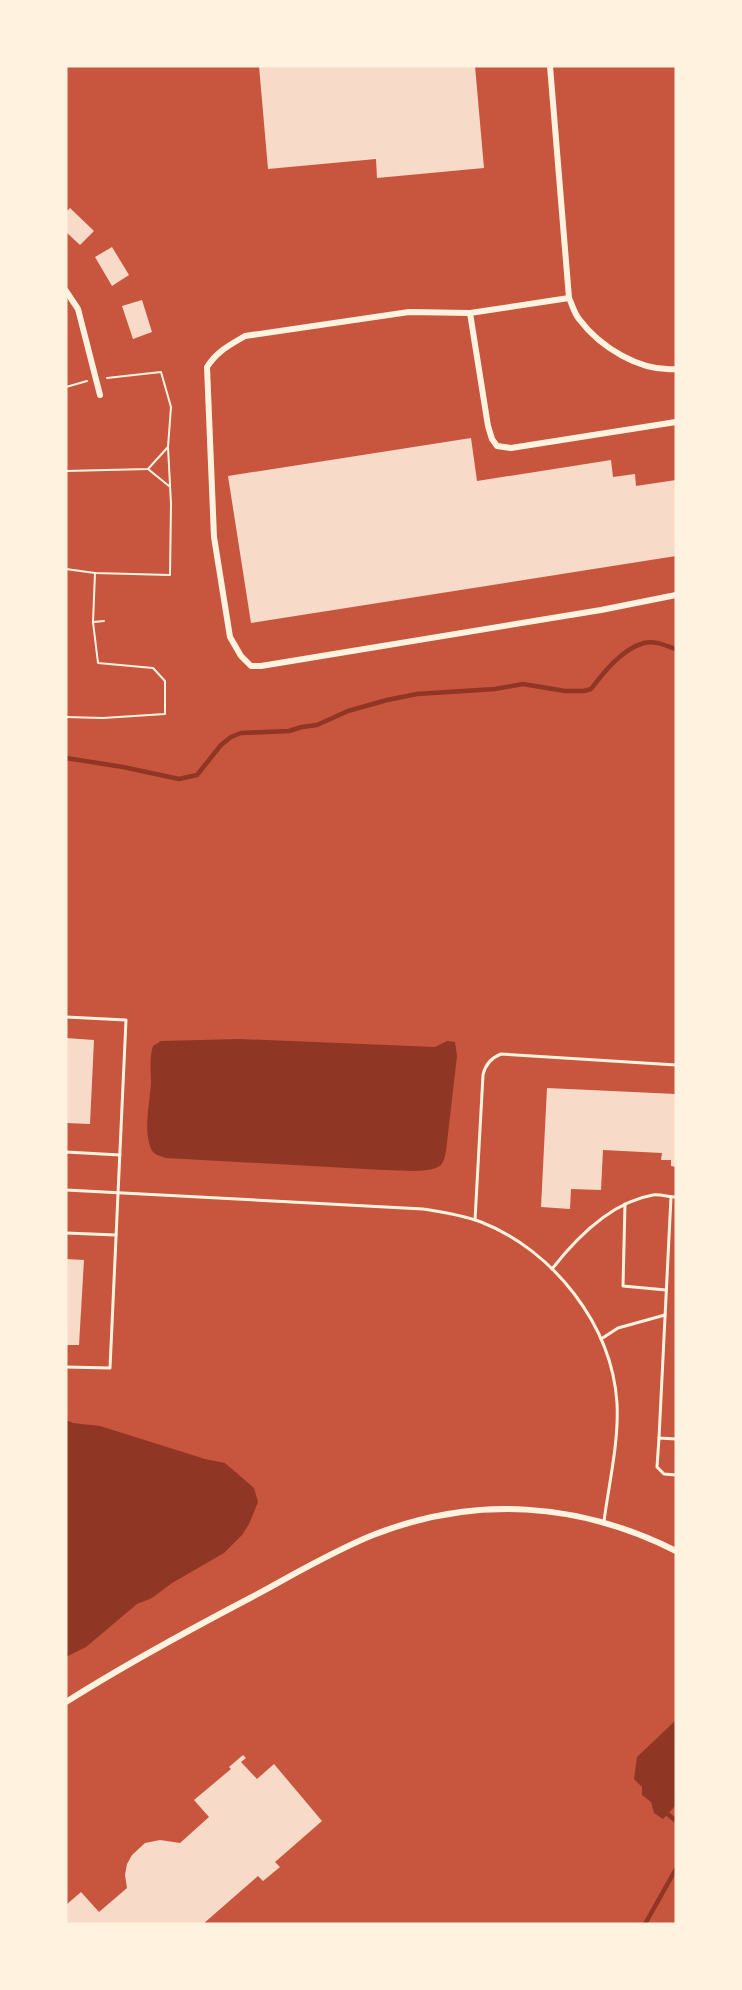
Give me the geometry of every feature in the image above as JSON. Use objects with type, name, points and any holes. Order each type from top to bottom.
[{"type":"street","points":[[550,66],[569,298],[578,318],[596,337],[616,352],[638,363],[660,369],[676,369]]},
{"type":"street","points":[[66,291],[78,309],[100,395]]},
{"type":"street","points":[[569,298],[470,313],[409,312],[245,336],[213,357],[207,367],[214,537],[230,637],[241,656],[251,666],[261,666],[676,596]]},
{"type":"street","points":[[470,313],[488,426],[497,446],[511,448],[676,422]]},
{"type":"street","points":[[66,1702],[201,1624],[373,1535],[411,1523],[456,1512],[537,1509],[604,1521],[676,1551]]},
{"type":"lane","points":[[66,1017],[126,1020],[110,1368],[66,1366]]},
{"type":"lane","points":[[475,1220],[483,1075],[484,1069],[495,1057],[501,1054],[676,1065]]},
{"type":"lane","points":[[66,1152],[120,1155]]},
{"type":"lane","points":[[66,1190],[423,1209],[475,1220],[527,1247],[552,1269],[585,1308],[601,1339],[612,1368],[617,1403],[616,1435],[604,1521]]},
{"type":"lane","points":[[552,1269],[564,1253],[599,1220],[620,1205],[654,1195],[676,1197]]},
{"type":"lane","points":[[671,1197],[657,1467],[664,1474],[676,1475]]},
{"type":"lane","points":[[625,1204],[622,1286],[666,1290]]},
{"type":"lane","points":[[66,1233],[116,1235]]},
{"type":"lane","points":[[601,1339],[618,1328],[665,1315]]},
{"type":"lane","points":[[659,1438],[676,1439]]},
{"type":"path","points":[[66,387],[96,379],[161,372],[171,407],[168,447],[170,575],[95,573],[66,569]]},
{"type":"path","points":[[148,469],[168,447]]},
{"type":"path","points":[[66,471],[148,469],[170,486]]},
{"type":"path","points":[[66,717],[103,718],[165,714],[165,681],[153,668],[98,663],[93,622],[95,573]]},
{"type":"path","points":[[93,622],[104,621]]},
{"type":"shaded area","points":[[240,1039],[435,1047],[447,1041],[455,1042],[457,1056],[446,1151],[441,1165],[430,1170],[404,1171],[166,1158],[155,1154],[151,1149],[147,1133],[153,1046],[161,1041]]},
{"type":"shaded area","points":[[66,1420],[100,1426],[205,1459],[225,1463],[254,1488],[258,1502],[242,1535],[224,1553],[172,1583],[152,1598],[137,1604],[86,1647],[66,1657]]},
{"type":"shaded area","points":[[676,1720],[676,1805],[663,1819],[654,1813],[651,1802],[642,1795],[642,1787],[634,1779],[637,1757]]},
{"type":"building","points":[[259,66],[475,66],[484,168],[377,178],[376,159],[268,169]]},
{"type":"building","points":[[70,208],[94,231],[80,245],[66,232],[66,212]]},
{"type":"building","points":[[112,247],[129,275],[112,286],[95,257]]},
{"type":"building","points":[[142,300],[152,332],[133,339],[122,306]]},
{"type":"building","points":[[471,438],[477,481],[611,460],[613,477],[635,474],[636,486],[676,480],[676,556],[251,623],[228,476]]},
{"type":"building","points":[[66,1038],[94,1040],[90,1124],[66,1123]]},
{"type":"building","points":[[547,1088],[676,1094],[676,1167],[671,1166],[671,1160],[661,1160],[662,1153],[603,1150],[601,1190],[571,1189],[570,1209],[541,1207]]},
{"type":"building","points":[[66,1259],[84,1260],[79,1345],[66,1345]]},
{"type":"building","points":[[243,1755],[246,1758],[241,1762],[257,1779],[274,1764],[322,1821],[275,1862],[280,1867],[263,1881],[258,1876],[203,1924],[66,1924],[66,1905],[81,1892],[99,1912],[127,1888],[125,1875],[127,1864],[132,1855],[145,1843],[160,1840],[180,1843],[209,1817],[194,1800],[231,1769],[229,1767]]},
{"type":"waterway","points":[[66,758],[179,779],[197,775],[221,745],[241,733],[289,731],[317,725],[348,711],[417,694],[495,689],[523,684],[565,691],[584,691],[591,689],[614,662],[636,646],[652,642],[676,649]]},
{"type":"waterway","points":[[664,1811],[676,1821]]},
{"type":"waterway","points":[[645,1924],[676,1869]]}]
